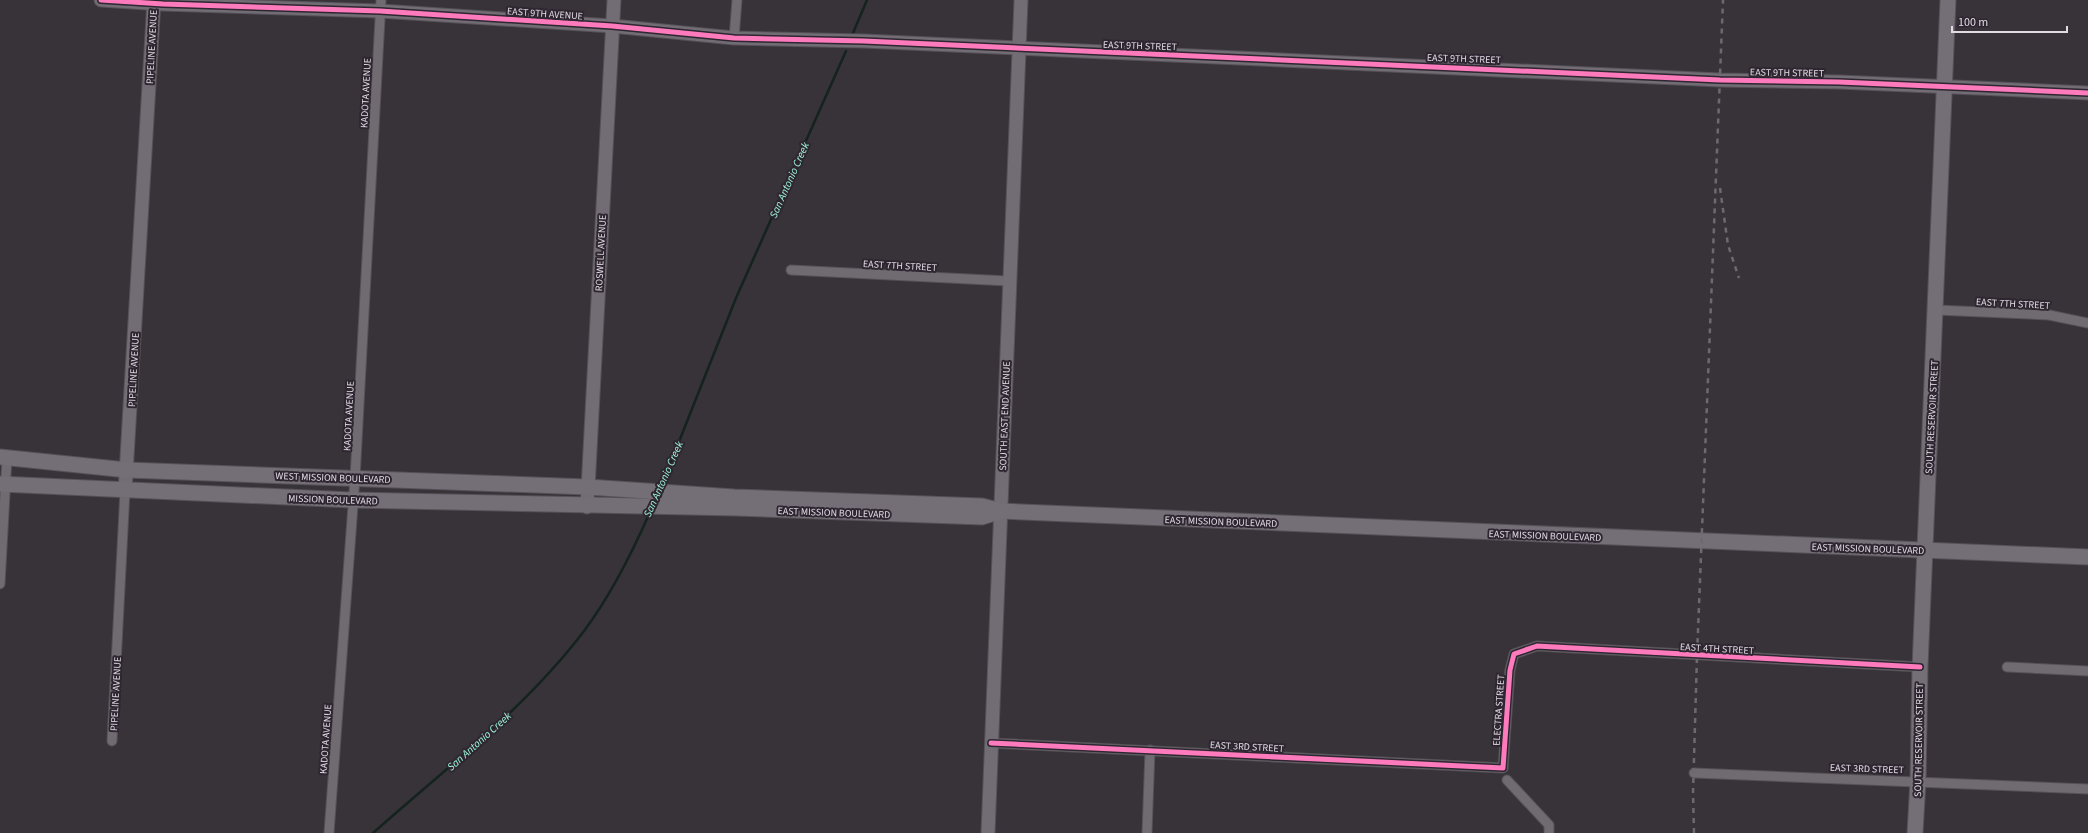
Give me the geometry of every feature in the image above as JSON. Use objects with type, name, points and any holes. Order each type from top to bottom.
[{"type":"main road","name":"SOUTH RESERVOIR STREET","points":[[1915,833],[1918,781],[1920,667],[1946,86],[1948,0]]},
{"type":"main road","name":"WEST MISSION BOULEVARD","points":[[4,458],[127,470],[588,487],[667,492]]},
{"type":"main road","name":"MISSION BOULEVARD","points":[[2,484],[125,491],[352,500],[587,507],[666,507]]},
{"type":"main road","name":"EAST MISSION BOULEVARD","points":[[667,492],[742,498],[982,506],[1001,511],[2088,557]]},
{"type":"main road","name":"EAST MISSION BOULEVARD","points":[[666,507],[982,517],[1001,511]]},
{"type":"street","name":"EAST 9TH AVENUE","points":[[101,0],[380,6],[734,38],[839,40]]},
{"type":"street","name":"ROSWELL AVENUE","points":[[587,507],[614,0]]},
{"type":"street","points":[[734,38],[737,0]]},
{"type":"street","name":"SOUTH EAST END AVENUE","points":[[988,833],[1001,511],[1008,281],[1021,0]]},
{"type":"street","name":"PIPELINE AVENUE","points":[[112,741],[125,491],[154,2]]},
{"type":"street","name":"KADOTA AVENUE","points":[[329,833],[352,500],[355,478],[380,6]]},
{"type":"street","name":"EAST 9TH STREET","points":[[839,40],[1720,80],[1946,86],[2088,93]]},
{"type":"street","name":"EAST 7TH STREET","points":[[791,270],[1008,281]]},
{"type":"street","name":"EAST 7TH STREET","points":[[1936,310],[2048,315],[2088,323]]},
{"type":"street","points":[[0,584],[4,458]]},
{"type":"street","name":"EAST 4TH STREET","points":[[1514,654],[1537,646],[1920,667]]},
{"type":"street","name":"ELECTRA STREET","points":[[1503,768],[1510,670],[1514,654]]},
{"type":"street","points":[[2007,667],[2088,671]]},
{"type":"street","name":"EAST 3RD STREET","points":[[991,743],[1503,768]]},
{"type":"street","points":[[1146,833],[1150,750]]},
{"type":"street","name":"EAST 3RD STREET","points":[[1694,773],[2088,789]]},
{"type":"street","points":[[1507,780],[1549,825],[1549,833]]},
{"type":"waterway","name":"San Antonio Creek","points":[[853,33],[867,0]]},
{"type":"waterway","name":"San Antonio Creek","points":[[661,487],[736,298],[846,51]]},
{"type":"waterway","name":"San Antonio Creek","points":[[373,833],[484,737],[511,712],[561,659],[584,631],[603,603],[636,543],[650,512]]},
{"type":"railway","points":[[1694,833],[1693,793],[1697,656],[1723,0]]},
{"type":"railway","points":[[1720,188],[1728,245],[1739,278]]},
{"type":"cycle path","points":[[101,0],[163,4],[380,11],[612,26],[734,38],[864,41],[1720,80],[1839,82],[2088,93]]},
{"type":"cycle path","points":[[991,743],[1503,768],[1510,670],[1514,654],[1537,646],[1920,667]]}]
